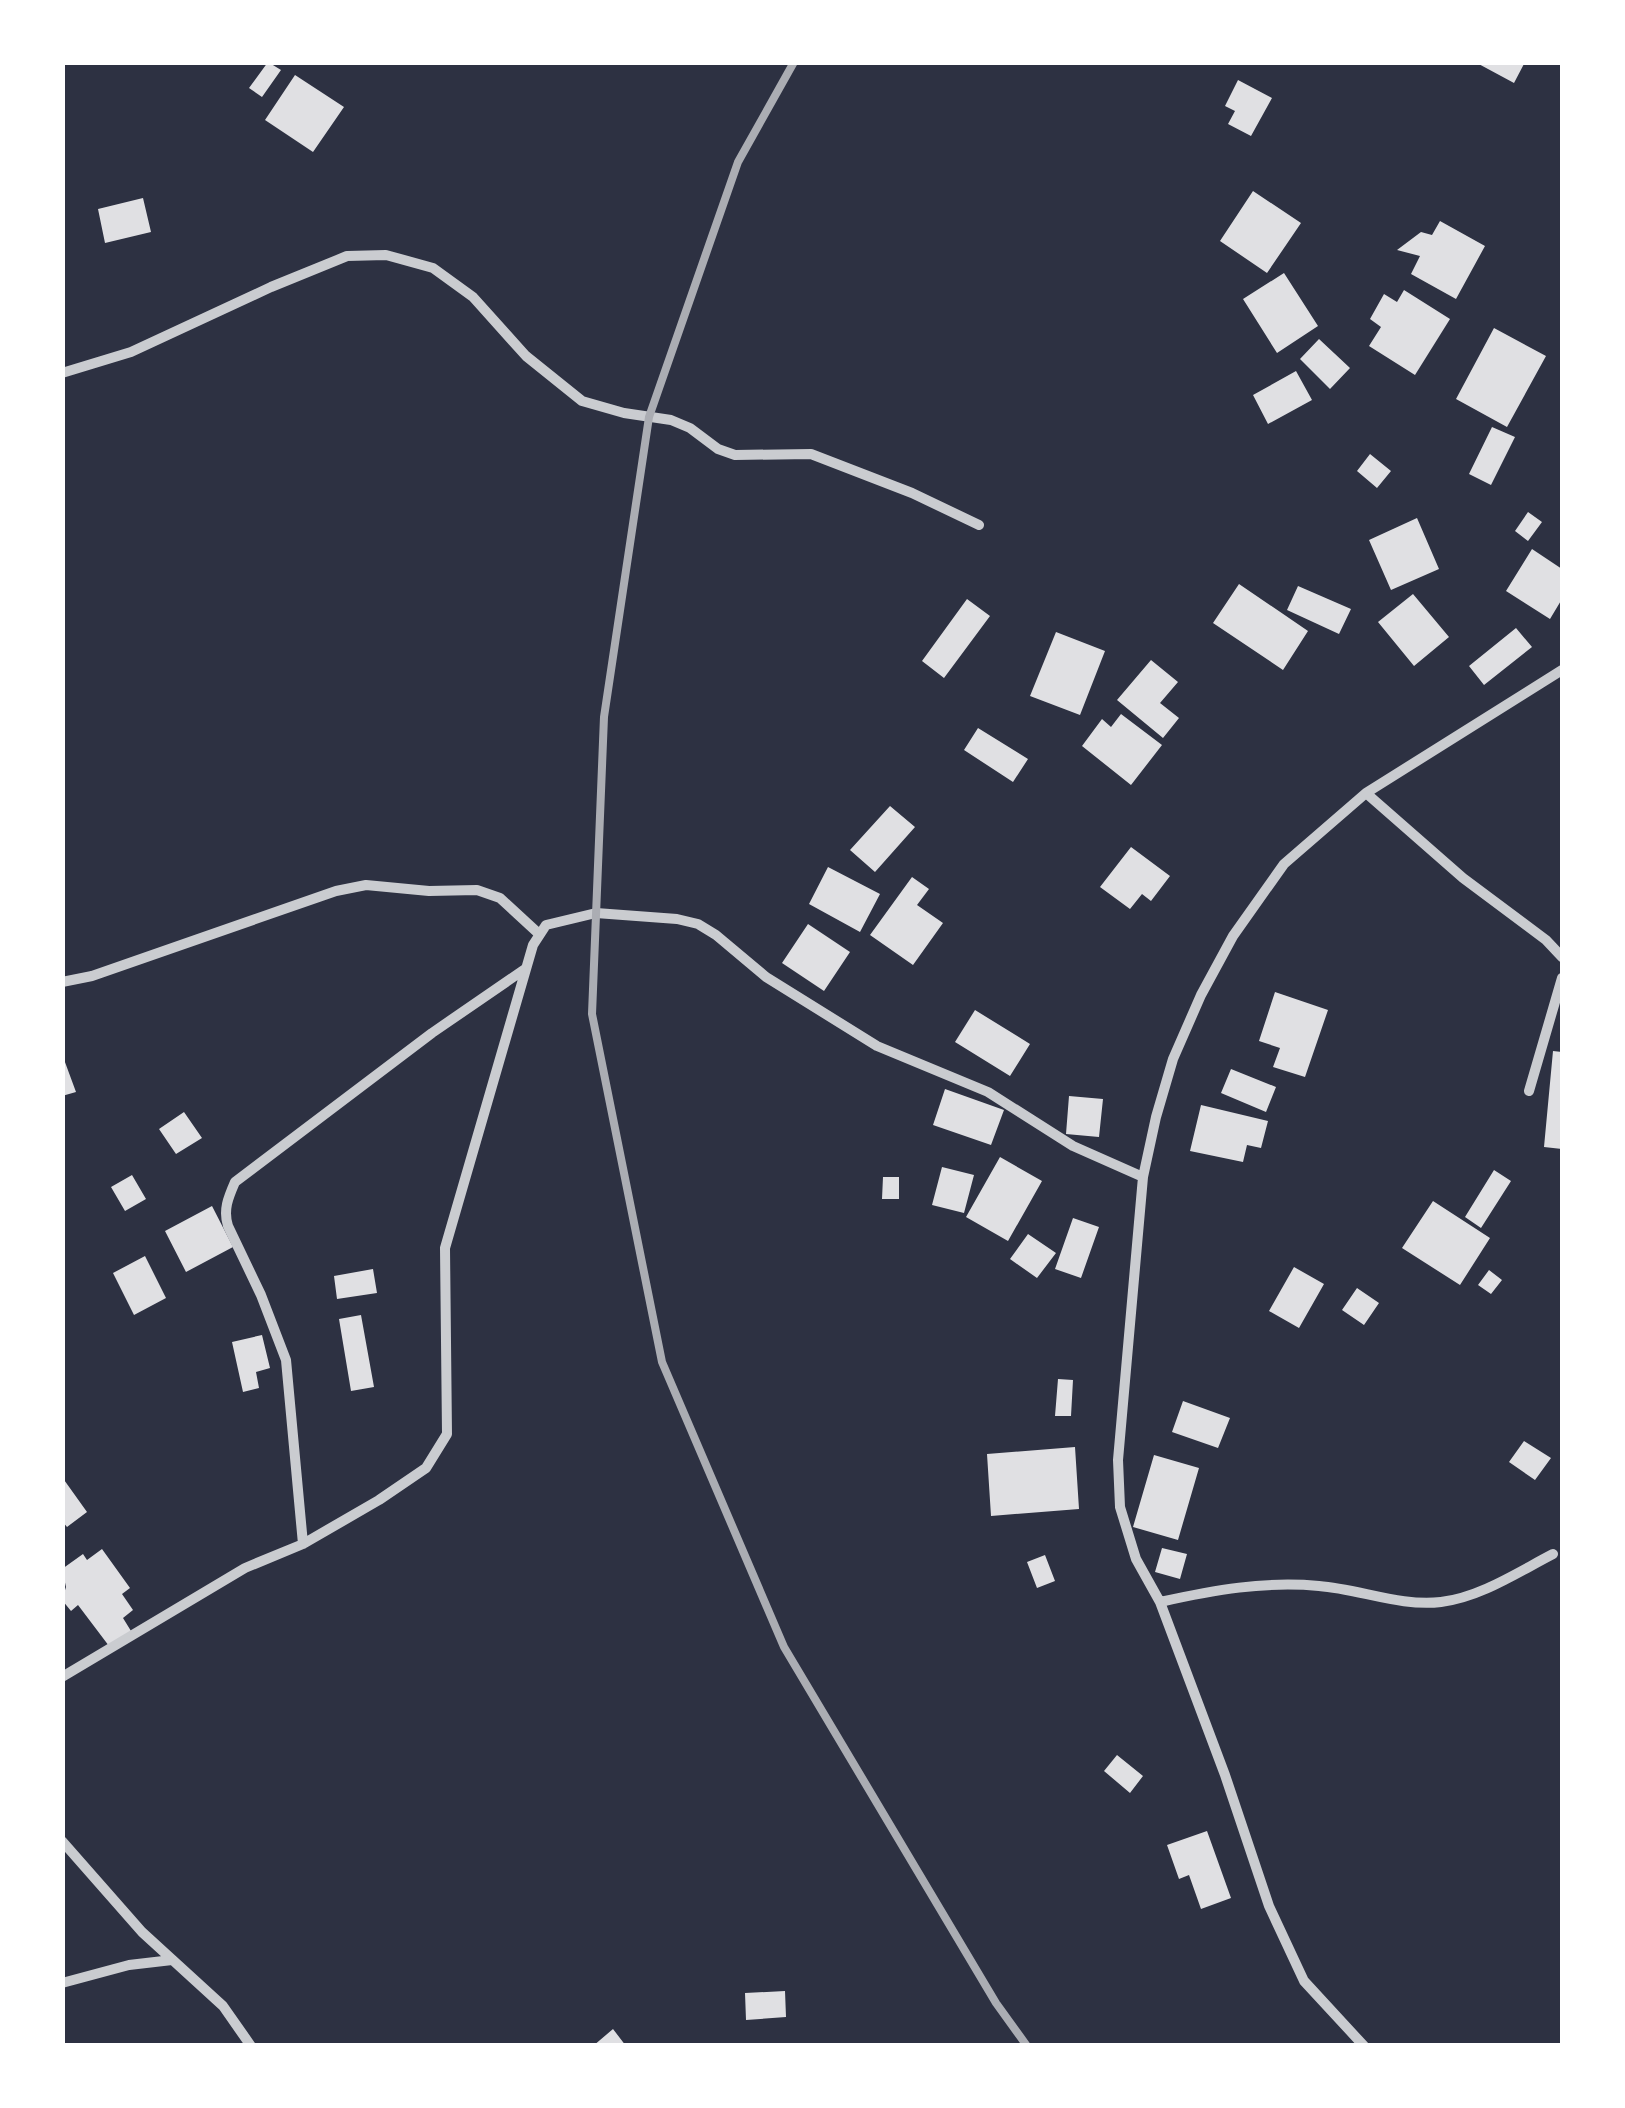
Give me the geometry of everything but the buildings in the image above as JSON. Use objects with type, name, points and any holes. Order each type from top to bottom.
[{"type":"street","points":[[62,373],[131,352],[347,256],[386,255],[433,268],[473,297],[526,356],[582,401],[671,420],[735,455],[811,454],[912,493],[979,525]]},
{"type":"street","points":[[1364,2046],[1304,1981],[1269,1906],[1225,1775],[1160,1602],[1136,1559],[1120,1507],[1118,1460],[1143,1177],[1173,1059],[1201,995],[1233,936],[1284,864],[1366,793],[1562,670]]},
{"type":"street","points":[[1366,793],[1463,878],[1562,956]]},
{"type":"street","points":[[62,982],[92,976],[336,891],[366,885],[491,893],[538,933]]},
{"type":"street","points":[[62,1677],[245,1568],[303,1544],[426,1468],[447,1434],[445,1248],[526,969],[538,933],[546,926],[596,914],[698,924],[793,996],[877,1046],[988,1092],[1073,1146],[1143,1177]]},
{"type":"street","points":[[303,1544],[286,1360],[224,1215],[230,1194],[235,1182],[432,1034],[526,969]]},
{"type":"street","points":[[1529,1091],[1562,978]]},
{"type":"street","points":[[1160,1602],[1263,1583],[1324,1586],[1384,1598],[1439,1602],[1475,1594],[1554,1554]]},
{"type":"street","points":[[62,1841],[90,1876],[223,2006],[251,2046]]},
{"type":"street","points":[[62,1983],[129,1965],[172,1960]]},
{"type":"railway","points":[[794,62],[738,162],[649,417],[604,717],[592,1014],[662,1362],[784,1647],[996,2003],[1027,2046]]}]
